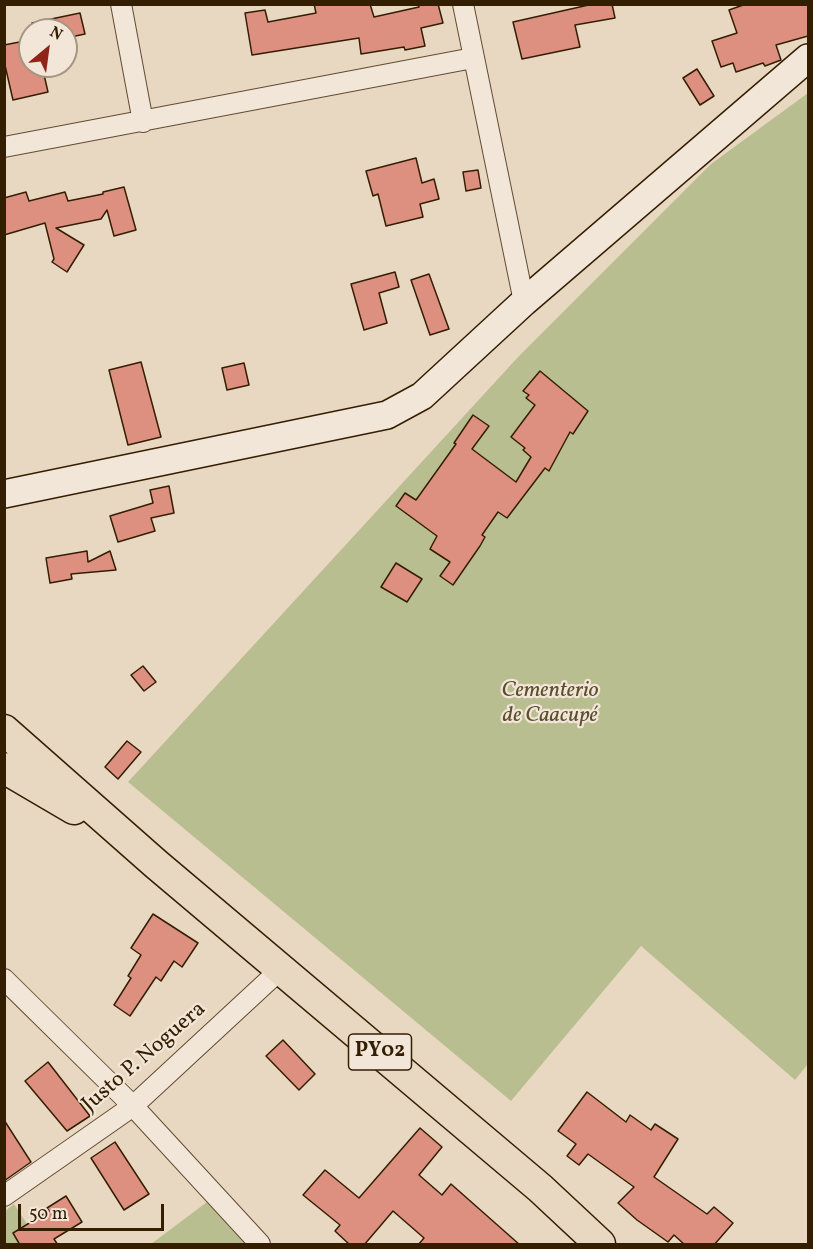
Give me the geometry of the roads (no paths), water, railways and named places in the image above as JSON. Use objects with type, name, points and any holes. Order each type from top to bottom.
[{"type":"main road","name":"PY02","points":[[4,730],[156,864],[540,1188],[600,1245]]},
{"type":"main road","name":"PY02","points":[[4,768],[54,796],[156,864]]},
{"type":"street","points":[[121,4],[143,122]]},
{"type":"street","points":[[463,4],[524,302]]},
{"type":"street","points":[[4,147],[473,58]]},
{"type":"street","points":[[4,494],[387,415],[422,396],[524,302],[808,58]]},
{"type":"street","name":"Justo P. Noguera","points":[[4,1196],[133,1106],[281,969]]},
{"type":"street","points":[[4,980],[133,1106],[260,1245]]},
{"type":"park label","name":"Cementerio de Caacupé","points":[[550,704]]}]
